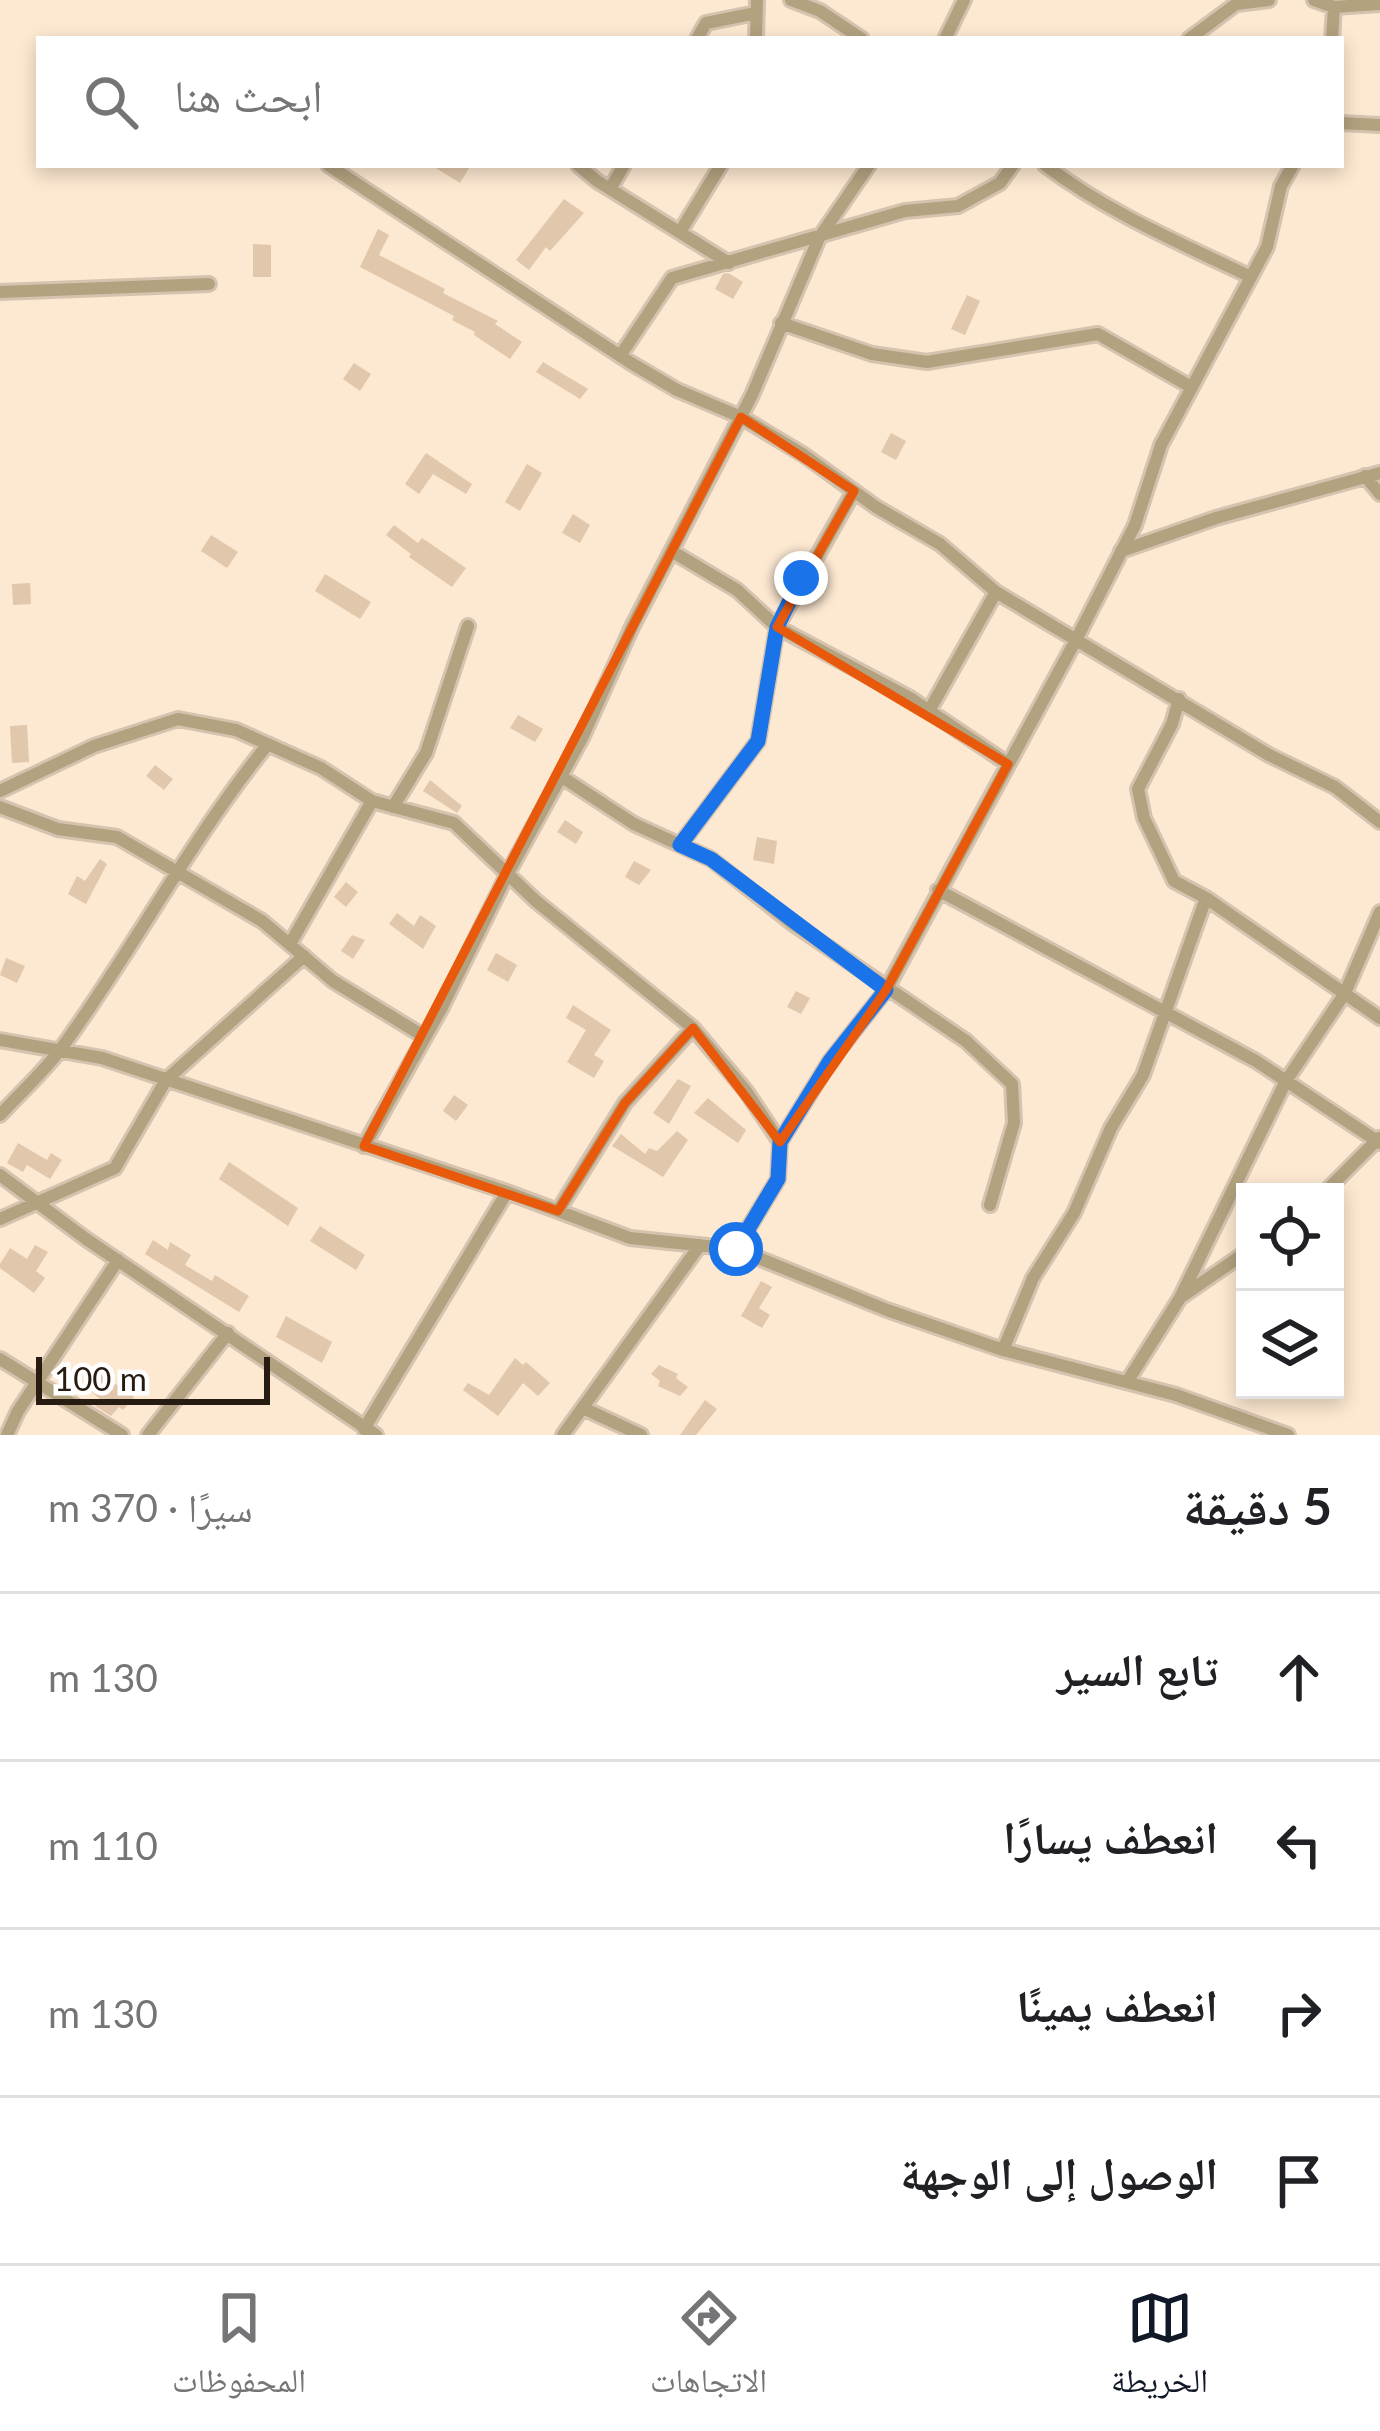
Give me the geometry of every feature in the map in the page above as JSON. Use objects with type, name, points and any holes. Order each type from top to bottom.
[{"type":"street","points":[[790,0],[820,11],[858,36]]},
{"type":"street","points":[[946,36],[964,0]]},
{"type":"street","points":[[1192,36],[1230,2],[1269,0]]},
{"type":"street","points":[[1314,0],[1334,8],[1380,4]]},
{"type":"street","points":[[699,36],[706,23],[756,7]]},
{"type":"street","points":[[1332,36],[1334,8]]},
{"type":"street","points":[[1344,123],[1380,125]]},
{"type":"street","points":[[333,168],[620,356],[677,390],[741,417],[940,544],[996,592],[1269,755],[1335,787],[1380,822]]},
{"type":"street","points":[[582,168],[729,263]]},
{"type":"street","points":[[610,189],[623,168]]},
{"type":"street","points":[[680,232],[719,168]]},
{"type":"street","points":[[364,1147],[562,777],[632,627],[741,417],[819,238],[867,168]]},
{"type":"street","points":[[620,356],[672,278],[905,211],[958,206],[1000,183],[1011,168]]},
{"type":"street","points":[[1049,168],[1073,187],[1250,277]]},
{"type":"street","points":[[736,1249],[778,1179],[780,1142],[830,1061],[886,990],[1135,525],[1161,446],[1267,247],[1281,186],[1290,168]]},
{"type":"street","points":[[0,292],[209,284]]},
{"type":"street","points":[[781,323],[872,355],[927,362],[1098,334],[1191,387]]},
{"type":"street","points":[[1121,551],[1216,518],[1380,473]]},
{"type":"street","points":[[1365,476],[1380,494]]},
{"type":"street","points":[[680,845],[758,741],[777,627],[854,491]]},
{"type":"street","points":[[673,552],[736,590],[777,627],[929,711],[1008,764]]},
{"type":"street","points":[[929,711],[996,592]]},
{"type":"street","points":[[393,807],[426,753],[468,626]]},
{"type":"street","points":[[1179,699],[1172,724],[1138,789],[1144,818],[1174,881],[1380,1018]]},
{"type":"street","points":[[0,790],[94,746],[178,718],[236,730],[321,768],[372,801],[454,823],[536,901],[693,1028],[746,1091],[780,1142]]},
{"type":"street","points":[[0,1115],[60,1051],[125,957],[220,803],[268,744]]},
{"type":"street","points":[[562,777],[634,824],[711,859],[886,990],[966,1041],[1012,1084],[1014,1124],[990,1205]]},
{"type":"street","points":[[290,944],[372,801]]},
{"type":"street","points":[[0,807],[58,829],[117,837],[262,921],[333,981],[425,1037]]},
{"type":"street","points":[[938,890],[1164,1011],[1379,1140],[1334,1183]]},
{"type":"street","points":[[1003,1350],[1033,1278],[1074,1213],[1111,1129],[1143,1075],[1206,898]]},
{"type":"street","points":[[1127,1382],[1180,1298],[1286,1081],[1345,992],[1380,912]]},
{"type":"street","points":[[0,1219],[116,1168],[166,1080],[304,956]]},
{"type":"street","points":[[558,1211],[625,1103],[693,1028]]},
{"type":"street","points":[[0,1040],[102,1058],[507,1192],[630,1238],[736,1249],[887,1310],[1003,1350],[1176,1395],[1288,1435]]},
{"type":"street","points":[[0,1174],[370,1432],[507,1192]]},
{"type":"street","points":[[563,1435],[700,1245]]},
{"type":"street","points":[[1180,1298],[1236,1259]]},
{"type":"street","points":[[7,1435],[118,1260]]},
{"type":"street","points":[[148,1435],[228,1334]]},
{"type":"street","points":[[0,1359],[122,1435]]},
{"type":"street","points":[[583,1408],[641,1435]]},
{"type":"highlighted area","points":[[741,417],[854,491],[777,627],[1008,764],[886,990],[780,1142],[693,1028],[625,1103],[558,1211],[364,1146]]},
{"type":"building","points":[[436,168],[469,168],[460,183]]},
{"type":"building","points":[[564,199],[584,213],[550,251],[546,247],[529,270],[516,260]]},
{"type":"building","points":[[378,229],[389,235],[379,255],[498,321],[495,324],[522,342],[510,359],[452,320],[454,316],[360,267]]},
{"type":"building","points":[[253,244],[271,245],[271,277],[253,277]]},
{"type":"building","points":[[728,273],[743,282],[733,299],[715,289]]},
{"type":"building","points":[[967,295],[980,301],[965,335],[951,329]]},
{"type":"building","points":[[543,362],[588,389],[580,399],[536,372]]},
{"type":"building","points":[[354,363],[371,374],[360,391],[343,379]]},
{"type":"building","points":[[891,433],[906,441],[896,460],[881,452]]},
{"type":"building","points":[[426,453],[472,484],[466,494],[433,474],[419,494],[405,484]]},
{"type":"building","points":[[527,464],[542,473],[520,511],[505,502]]},
{"type":"building","points":[[573,514],[590,525],[580,543],[562,533]]},
{"type":"building","points":[[394,525],[466,568],[452,587],[386,535]]},
{"type":"building","points":[[211,535],[238,552],[227,568],[201,551]]},
{"type":"building","points":[[325,574],[371,602],[360,619],[315,591]]},
{"type":"building","points":[[30,583],[31,604],[13,605],[12,584]]},
{"type":"building","points":[[518,715],[543,729],[535,742],[510,728]]},
{"type":"building","points":[[27,725],[29,762],[12,763],[10,726]]},
{"type":"building","points":[[155,765],[173,779],[164,790],[146,776]]},
{"type":"building","points":[[430,780],[462,806],[457,813],[423,791]]},
{"type":"building","points":[[565,820],[583,832],[576,844],[557,832]]},
{"type":"building","points":[[757,837],[777,841],[774,864],[753,860]]},
{"type":"building","points":[[100,859],[107,864],[86,904],[68,894],[77,876],[85,881]]},
{"type":"building","points":[[634,861],[651,870],[639,885],[625,877]]},
{"type":"building","points":[[346,882],[358,892],[346,907],[334,897]]},
{"type":"building","points":[[397,913],[414,926],[420,915],[436,926],[423,949],[389,924]]},
{"type":"building","points":[[352,935],[365,940],[353,959],[341,951]]},
{"type":"building","points":[[496,953],[517,965],[508,982],[487,970]]},
{"type":"building","points":[[6,958],[25,966],[17,983],[0,975]]},
{"type":"building","points":[[796,991],[810,998],[801,1014],[787,1007]]},
{"type":"building","points":[[573,1005],[611,1030],[594,1055],[604,1061],[594,1078],[567,1062],[586,1030],[566,1018]]},
{"type":"building","points":[[678,1079],[691,1086],[669,1124],[653,1113]]},
{"type":"building","points":[[454,1095],[468,1105],[456,1121],[443,1111]]},
{"type":"building","points":[[708,1098],[746,1130],[738,1143],[694,1113]]},
{"type":"building","points":[[677,1131],[688,1140],[663,1177],[612,1146],[621,1134],[645,1154],[649,1148],[657,1151]]},
{"type":"building","points":[[18,1143],[47,1160],[51,1153],[62,1160],[50,1179],[27,1165],[23,1172],[7,1163]]},
{"type":"building","points":[[229,1162],[298,1208],[288,1226],[219,1179]]},
{"type":"building","points":[[320,1226],[365,1255],[356,1270],[310,1241]]},
{"type":"building","points":[[153,1240],[168,1250],[170,1242],[191,1255],[185,1265],[212,1281],[215,1275],[249,1296],[239,1312],[145,1254]]},
{"type":"building","points":[[35,1245],[48,1252],[36,1271],[45,1278],[34,1293],[0,1264],[10,1248],[27,1259]]},
{"type":"building","points":[[761,1281],[772,1287],[759,1308],[770,1315],[762,1328],[741,1316]]},
{"type":"building","points":[[286,1316],[332,1342],[322,1363],[276,1337]]},
{"type":"building","points":[[515,1358],[550,1383],[538,1396],[523,1383],[498,1416],[463,1390],[468,1383],[489,1395]]},
{"type":"building","points":[[659,1365],[678,1374],[676,1378],[688,1387],[680,1396],[658,1386],[660,1381],[651,1374]]},
{"type":"building","points":[[99,1372],[134,1397],[111,1416],[95,1406],[100,1399],[86,1387]]},
{"type":"building","points":[[705,1400],[717,1409],[696,1435],[680,1435]]},
{"type":"route","points":[[736,1249],[778,1179],[780,1142],[830,1061],[886,990],[711,859],[680,845],[758,741],[777,627],[801,578]]}]
